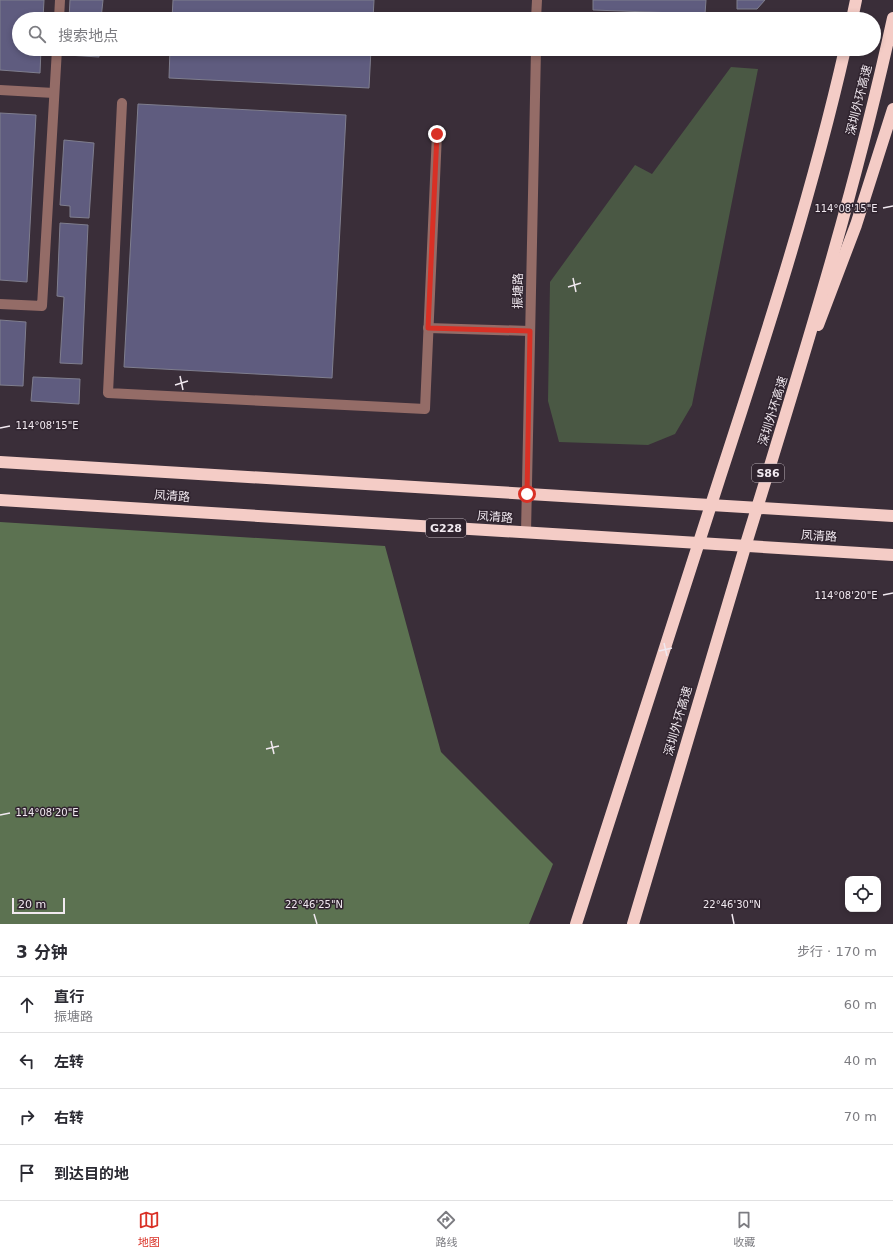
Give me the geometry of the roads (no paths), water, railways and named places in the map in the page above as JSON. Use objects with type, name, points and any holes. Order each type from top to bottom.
[{"type":"highway","points":[[849,12],[850,0]]},
{"type":"highway","points":[[853,12],[856,0]]},
{"type":"highway","name":"深圳外环高速","points":[[633,924],[714,648],[799,373],[861,152],[893,18]]},
{"type":"highway","name":"深圳外环高速","points":[[576,924],[743,406],[798,226],[829,117],[843,56]]},
{"type":"highway","points":[[799,373],[856,225],[893,109]]},
{"type":"highway","name":"凤清路","points":[[0,462],[893,516]]},
{"type":"highway","name":"凤清路","points":[[0,500],[893,554]]},
{"type":"street","points":[[59,12],[60,0]]},
{"type":"street","points":[[536,12],[537,0]]},
{"type":"street","points":[[0,304],[42,306],[57,56]]},
{"type":"street","name":"振塘路","points":[[526,532],[536,56]]},
{"type":"street","points":[[0,90],[54,93]]},
{"type":"street","points":[[122,103],[108,393],[425,409],[437,134]]},
{"type":"street","points":[[428,328],[530,331]]}]
